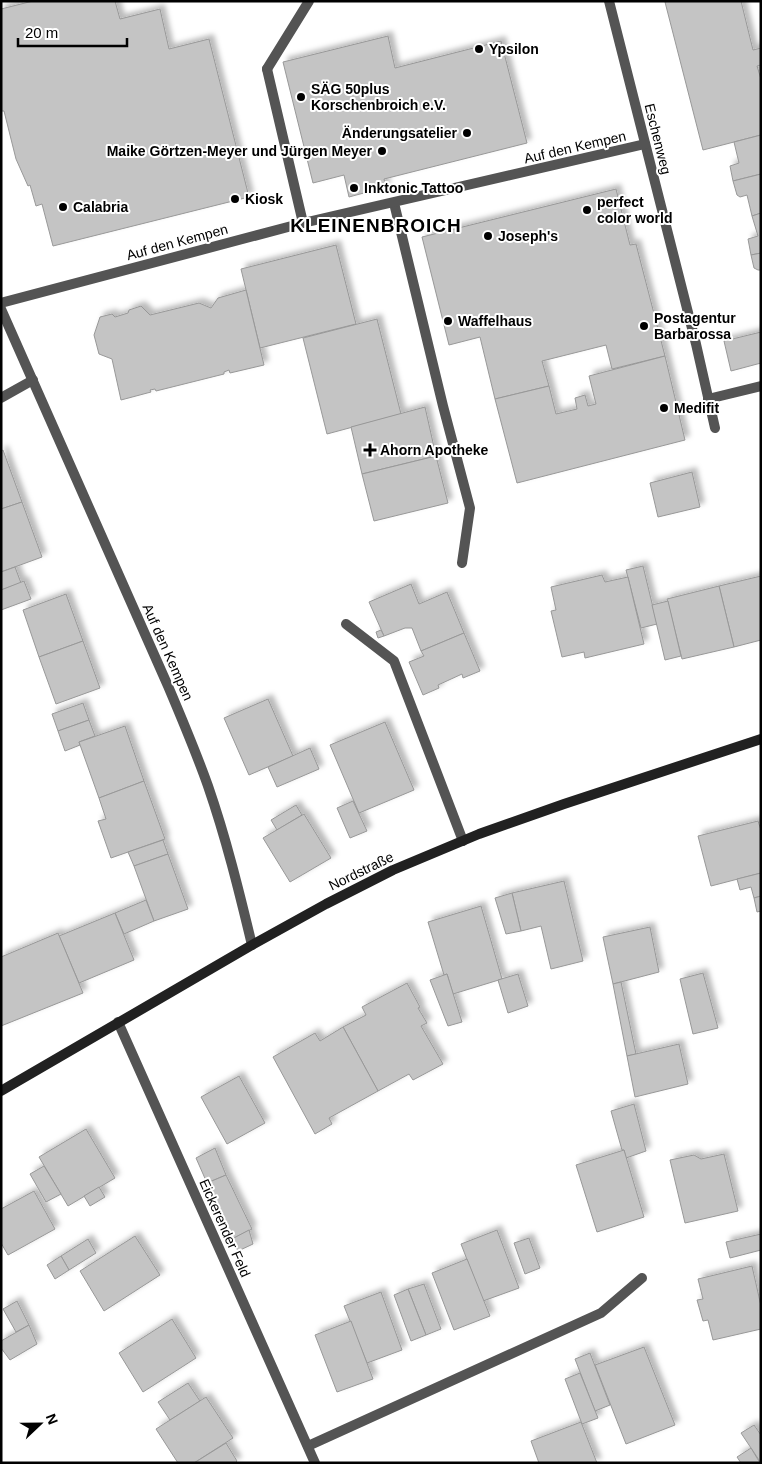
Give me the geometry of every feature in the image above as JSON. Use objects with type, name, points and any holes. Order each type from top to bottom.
[{"type":"street","points":[[303,223],[267,69],[309,1]]},
{"type":"street","name":"Eschenweg","points":[[609,1],[715,428]]},
{"type":"street","name":"Auf den Kempen","points":[[1,303],[303,223],[645,144]]},
{"type":"street","points":[[394,202],[443,406],[470,508],[462,563]]},
{"type":"street","name":"Auf den Kempen","points":[[1,309],[189,736],[208,786],[232,862],[252,945]]},
{"type":"street","points":[[1,398],[33,380]]},
{"type":"street","points":[[708,398],[761,386]]},
{"type":"street","points":[[346,624],[394,661],[463,840]]},
{"type":"street","name":"Nordstraße","points":[[1,1091],[252,945],[393,870],[463,840],[564,804],[761,739]]},
{"type":"street","name":"Eickerender Feld","points":[[118,1022],[315,1463]]},
{"type":"street","points":[[308,1446],[601,1313],[642,1278]]},
{"type":"building","points":[[33,1],[115,1],[120,19],[160,9],[169,49],[209,39],[249,197],[53,246],[42,204],[36,206],[30,185],[28,186],[16,159],[4,111],[1,111],[1,9]]},
{"type":"building","points":[[741,1],[753,50],[761,48],[761,65],[757,66],[761,79],[761,135],[703,150],[665,2]]},
{"type":"building","points":[[388,36],[395,68],[501,41],[527,143],[384,179],[386,187],[349,197],[344,175],[313,183],[283,62]]},
{"type":"building","points":[[761,135],[761,174],[733,181],[730,166],[739,163],[734,142]]},
{"type":"building","points":[[761,174],[761,213],[752,216],[747,195],[740,197],[737,195],[733,181]]},
{"type":"building","points":[[616,189],[630,245],[636,244],[665,356],[612,369],[606,345],[542,361],[549,386],[495,399],[480,337],[449,345],[422,237]]},
{"type":"building","points":[[761,213],[761,253],[751,255],[748,239],[758,236],[752,216]]},
{"type":"building","points":[[336,245],[356,324],[260,348],[241,269]]},
{"type":"building","points":[[761,253],[761,270],[758,270],[754,268],[751,255]]},
{"type":"building","points":[[246,290],[264,365],[230,373],[229,370],[224,372],[224,374],[156,391],[155,389],[150,390],[151,392],[121,400],[112,359],[99,354],[94,335],[100,317],[112,314],[115,317],[141,306],[150,315],[199,303],[211,308],[218,298]]},
{"type":"building","points":[[377,319],[401,414],[327,434],[303,338]]},
{"type":"building","points":[[761,332],[761,363],[731,371],[724,341]]},
{"type":"building","points":[[665,356],[685,440],[517,483],[495,399],[549,386],[556,414],[577,409],[575,398],[585,395],[588,406],[596,404],[589,376]]},
{"type":"building","points":[[425,407],[436,456],[362,474],[351,427]]},
{"type":"building","points":[[3,450],[22,502],[1,509],[1,451]]},
{"type":"building","points":[[436,456],[448,503],[374,521],[362,474]]},
{"type":"building","points":[[692,472],[700,507],[658,517],[650,483]]},
{"type":"building","points":[[22,502],[42,557],[1,572],[1,509]]},
{"type":"building","points":[[643,566],[657,624],[641,628],[626,570]]},
{"type":"building","points":[[15,567],[21,583],[1,590],[1,572]]},
{"type":"building","points":[[602,575],[605,582],[628,577],[644,644],[585,658],[584,652],[562,657],[551,611],[556,610],[551,587]]},
{"type":"building","points":[[761,576],[761,640],[734,647],[719,586]]},
{"type":"building","points":[[24,581],[31,599],[1,610],[1,590]]},
{"type":"building","points":[[411,584],[419,604],[447,592],[464,633],[421,651],[412,628],[405,628],[384,636],[369,602]]},
{"type":"building","points":[[719,586],[734,647],[682,659],[667,599]]},
{"type":"building","points":[[66,594],[83,641],[39,657],[23,610]]},
{"type":"building","points":[[668,601],[681,656],[665,660],[652,605]]},
{"type":"building","points":[[381,630],[384,636],[378,638],[376,632]]},
{"type":"building","points":[[464,633],[480,671],[463,678],[462,674],[438,685],[439,688],[423,695],[409,662],[424,656],[421,651]]},
{"type":"building","points":[[83,641],[100,688],[56,704],[39,657]]},
{"type":"building","points":[[268,699],[293,756],[249,775],[224,718]]},
{"type":"building","points":[[83,703],[89,720],[58,731],[52,714]]},
{"type":"building","points":[[89,720],[95,736],[79,742],[80,745],[65,751],[58,731]]},
{"type":"building","points":[[385,722],[414,790],[359,813],[330,745]]},
{"type":"building","points":[[125,726],[144,781],[99,798],[79,742]]},
{"type":"building","points":[[310,748],[319,769],[277,787],[268,767]]},
{"type":"building","points":[[144,781],[165,839],[111,858],[98,821],[106,819],[99,798]]},
{"type":"building","points":[[353,801],[367,831],[350,838],[337,808]]},
{"type":"building","points":[[296,805],[302,815],[277,830],[271,820]]},
{"type":"building","points":[[304,814],[331,858],[290,882],[263,838]]},
{"type":"building","points":[[758,821],[761,830],[761,873],[711,886],[698,836]]},
{"type":"building","points":[[163,840],[168,854],[134,866],[128,852]]},
{"type":"building","points":[[168,854],[188,909],[154,921],[134,866]]},
{"type":"building","points":[[761,873],[761,896],[754,898],[751,887],[740,890],[737,879]]},
{"type":"building","points":[[564,881],[583,961],[551,969],[541,926],[521,931],[512,893]]},
{"type":"building","points":[[512,893],[521,931],[506,934],[495,898]]},
{"type":"building","points":[[761,896],[761,911],[757,912],[754,898]]},
{"type":"building","points":[[146,900],[154,921],[124,934],[115,913]]},
{"type":"building","points":[[481,906],[502,979],[453,994],[447,974],[444,975],[428,922]]},
{"type":"building","points":[[115,913],[134,960],[79,983],[59,936]]},
{"type":"building","points":[[650,927],[659,972],[613,984],[603,937]]},
{"type":"building","points":[[58,933],[83,993],[1,1026],[1,957]]},
{"type":"building","points":[[703,973],[718,1028],[693,1034],[680,979]]},
{"type":"building","points":[[447,974],[462,1022],[448,1026],[430,980]]},
{"type":"building","points":[[518,974],[528,1006],[508,1013],[498,980]]},
{"type":"building","points":[[621,982],[636,1054],[627,1056],[613,984]]},
{"type":"building","points":[[407,983],[427,1023],[421,1026],[443,1064],[413,1080],[409,1074],[378,1091],[343,1027],[366,1015],[362,1007]]},
{"type":"building","points":[[343,1027],[378,1091],[329,1118],[332,1124],[315,1134],[273,1057],[315,1033],[320,1041]]},
{"type":"building","points":[[679,1044],[688,1084],[635,1097],[627,1056]]},
{"type":"building","points":[[239,1076],[265,1123],[227,1144],[201,1097]]},
{"type":"building","points":[[634,1104],[646,1151],[626,1158],[611,1111]]},
{"type":"building","points":[[86,1129],[115,1178],[68,1206],[39,1157]]},
{"type":"building","points":[[215,1148],[226,1175],[207,1183],[196,1158]]},
{"type":"building","points":[[624,1150],[644,1217],[597,1232],[576,1165]]},
{"type":"building","points":[[724,1154],[738,1211],[685,1223],[670,1160],[694,1155],[701,1159]]},
{"type":"building","points":[[44,1166],[61,1194],[46,1202],[30,1174]]},
{"type":"building","points":[[226,1175],[252,1229],[232,1239],[207,1183]]},
{"type":"building","points":[[99,1187],[105,1197],[90,1206],[84,1196]]},
{"type":"building","points":[[34,1191],[55,1229],[8,1255],[1,1243],[1,1209]]},
{"type":"building","points":[[249,1230],[253,1244],[238,1251],[232,1239]]},
{"type":"building","points":[[497,1230],[519,1288],[483,1301],[461,1244]]},
{"type":"building","points":[[761,1234],[761,1250],[730,1258],[726,1242]]},
{"type":"building","points":[[135,1236],[160,1275],[104,1311],[80,1271]]},
{"type":"building","points":[[529,1238],[540,1268],[525,1274],[514,1243]]},
{"type":"building","points":[[88,1239],[96,1253],[69,1270],[61,1256]]},
{"type":"building","points":[[61,1256],[69,1270],[55,1279],[47,1265]]},
{"type":"building","points":[[467,1259],[490,1316],[454,1330],[432,1273]]},
{"type":"building","points":[[752,1266],[761,1306],[761,1329],[713,1340],[708,1320],[703,1321],[697,1300],[703,1299],[698,1279]]},
{"type":"building","points":[[424,1284],[441,1329],[426,1335],[408,1289]]},
{"type":"building","points":[[408,1289],[426,1335],[411,1341],[394,1295]]},
{"type":"building","points":[[381,1292],[402,1350],[367,1363],[344,1306]]},
{"type":"building","points":[[17,1301],[29,1325],[16,1332],[3,1309]]},
{"type":"building","points":[[172,1319],[196,1358],[143,1392],[119,1353]]},
{"type":"building","points":[[351,1321],[373,1379],[337,1392],[315,1335]]},
{"type":"building","points":[[29,1325],[37,1344],[10,1360],[1,1348],[1,1341]]},
{"type":"building","points":[[644,1347],[675,1425],[626,1444],[595,1365]]},
{"type":"building","points":[[590,1353],[610,1405],[595,1411],[575,1359]]},
{"type":"building","points":[[580,1373],[598,1418],[582,1424],[565,1379]]},
{"type":"building","points":[[188,1383],[200,1401],[170,1420],[158,1402]]},
{"type":"building","points":[[206,1397],[233,1438],[194,1463],[178,1463],[156,1429]]},
{"type":"building","points":[[581,1422],[597,1463],[539,1463],[531,1441]]},
{"type":"building","points":[[754,1425],[761,1435],[761,1463],[741,1433]]},
{"type":"building","points":[[226,1443],[237,1461],[235,1463],[194,1463]]},
{"type":"building","points":[[751,1448],[760,1463],[741,1463],[737,1457]]},
{"type":"place","name":"Ypsilon","points":[[479,49]]},
{"type":"place","name":"SÄG 50plus Korschenbroich e.V.","points":[[301,97]]},
{"type":"place","name":"Änderungsatelier","points":[[467,133]]},
{"type":"place","name":"Maike Görtzen-Meyer und Jürgen Meyer","points":[[382,151]]},
{"type":"place","name":"Inktonic Tattoo","points":[[354,188]]},
{"type":"place","name":"Kiosk","points":[[235,199]]},
{"type":"place","name":"Calabria","points":[[63,207]]},
{"type":"place","name":"perfect color world","points":[[587,210]]},
{"type":"place","name":"Joseph's","points":[[488,236]]},
{"type":"place","name":"Waffelhaus","points":[[448,321]]},
{"type":"place","name":"Postagentur Barbarossa","points":[[644,326]]},
{"type":"place","name":"Medifit","points":[[664,408]]},
{"type":"place","name":"Ahorn Apotheke","points":[[370,450]]},
{"type":"district","name":"KLEINENBROICH","points":[[376,225]]}]
